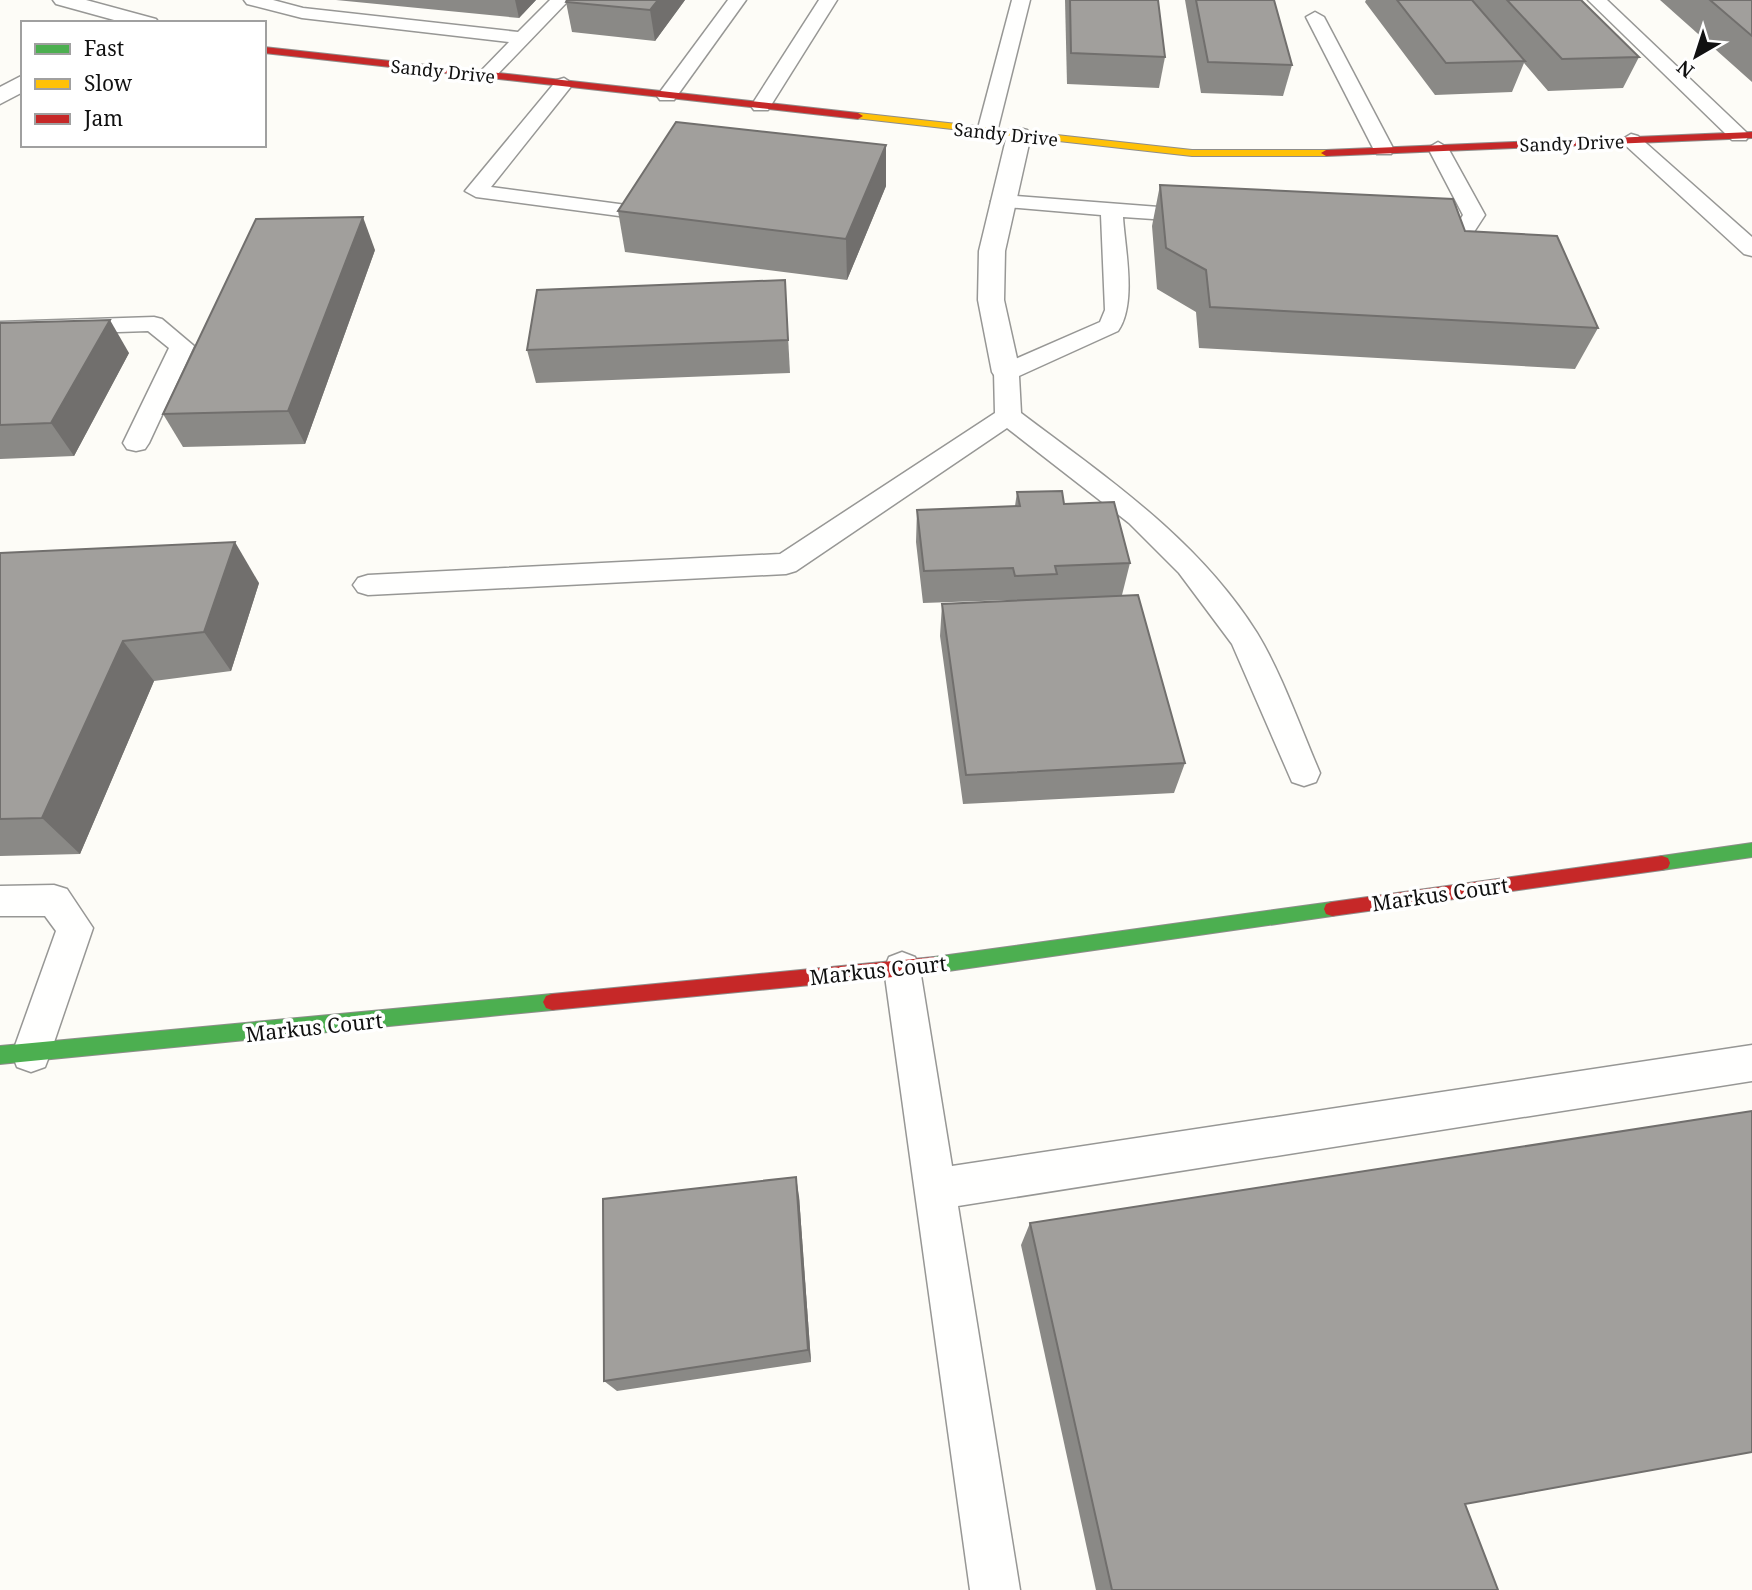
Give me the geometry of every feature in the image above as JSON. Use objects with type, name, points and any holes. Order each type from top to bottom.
[{"type":"street","points":[[63,0],[141,21]]},
{"type":"street","name":"Sandy Drive","points":[[266,50],[988,132],[1204,153],[1384,150],[1746,135]]},
{"type":"street","points":[[0,97],[21,83]]},
{"type":"street","points":[[1006,372],[991,300],[992,251],[1019,135]]},
{"type":"street","name":"Markus Court","points":[[16,1055],[902,969],[1752,850]]},
{"type":"lane","points":[[253,0],[302,13],[523,38]]},
{"type":"lane","points":[[485,76],[560,0]]},
{"type":"lane","points":[[667,96],[737,0]]},
{"type":"lane","points":[[761,106],[828,0]]},
{"type":"lane","points":[[988,132],[1021,0]]},
{"type":"lane","points":[[1597,0],[1746,135]]},
{"type":"lane","points":[[1315,17],[1384,150]]},
{"type":"lane","points":[[564,84],[476,191],[634,212]]},
{"type":"lane","points":[[1631,140],[1752,249]]},
{"type":"lane","points":[[1396,226],[1464,230],[1474,215],[1438,148]]},
{"type":"lane","points":[[1002,201],[1220,217]]},
{"type":"lane","points":[[1008,416],[1006,372],[1110,326],[1117,310],[1112,211]]},
{"type":"lane","points":[[0,329],[154,324],[182,346],[136,443]]},
{"type":"lane","points":[[368,585],[786,564],[1008,416]]},
{"type":"lane","points":[[1008,416],[1139,516],[1189,566],[1245,639],[1304,773]]},
{"type":"lane","points":[[0,901],[54,900],[75,928],[16,1055]]},
{"type":"lane","points":[[902,969],[995,1590]]},
{"type":"lane","points":[[936,1189],[1752,1063]]},
{"type":"building","points":[[658,0],[650,10],[566,2]]},
{"type":"building","points":[[1070,0],[1158,0],[1165,57],[1071,53]]},
{"type":"building","points":[[1196,0],[1274,0],[1292,65],[1208,62]]},
{"type":"building","points":[[1397,0],[1472,0],[1525,61],[1446,63]]},
{"type":"building","points":[[1507,0],[1581,0],[1639,57],[1562,59]]},
{"type":"building","points":[[1710,0],[1752,0],[1752,36]]},
{"type":"building","points":[[676,122],[886,145],[846,239],[618,211]]},
{"type":"building","points":[[1160,185],[1453,199],[1465,231],[1557,236],[1598,328],[1210,307],[1206,270],[1166,248]]},
{"type":"building","points":[[363,217],[288,411],[163,414],[256,219]]},
{"type":"building","points":[[785,280],[788,340],[527,350],[537,290]]},
{"type":"building","points":[[110,320],[51,423],[0,425],[0,323]]},
{"type":"building","points":[[1062,491],[1064,504],[1114,502],[1130,563],[1055,566],[1057,574],[1015,576],[1013,568],[924,571],[917,510],[1020,506],[1017,492]]},
{"type":"building","points":[[235,542],[204,632],[123,641],[42,818],[0,819],[0,553]]},
{"type":"building","points":[[1138,595],[1185,763],[966,775],[942,604]]},
{"type":"building","points":[[1752,1111],[1752,1452],[1465,1504],[1498,1590],[1112,1590],[1030,1223]]},
{"type":"building","points":[[796,1177],[808,1350],[604,1381],[603,1199]]},
{"type":"traffic: fast","points":[[1662,863],[1752,850]]},
{"type":"traffic: fast","points":[[934,965],[1332,909]]},
{"type":"traffic: fast","points":[[0,1055],[552,1002]]},
{"type":"traffic: slow","points":[[858,116],[1192,153],[1326,153]]},
{"type":"traffic: jam","points":[[266,50],[858,116]]},
{"type":"traffic: jam","points":[[1326,153],[1752,135]]},
{"type":"traffic: jam","points":[[1332,909],[1662,863]]},
{"type":"traffic: jam","points":[[552,1002],[934,965]]}]
